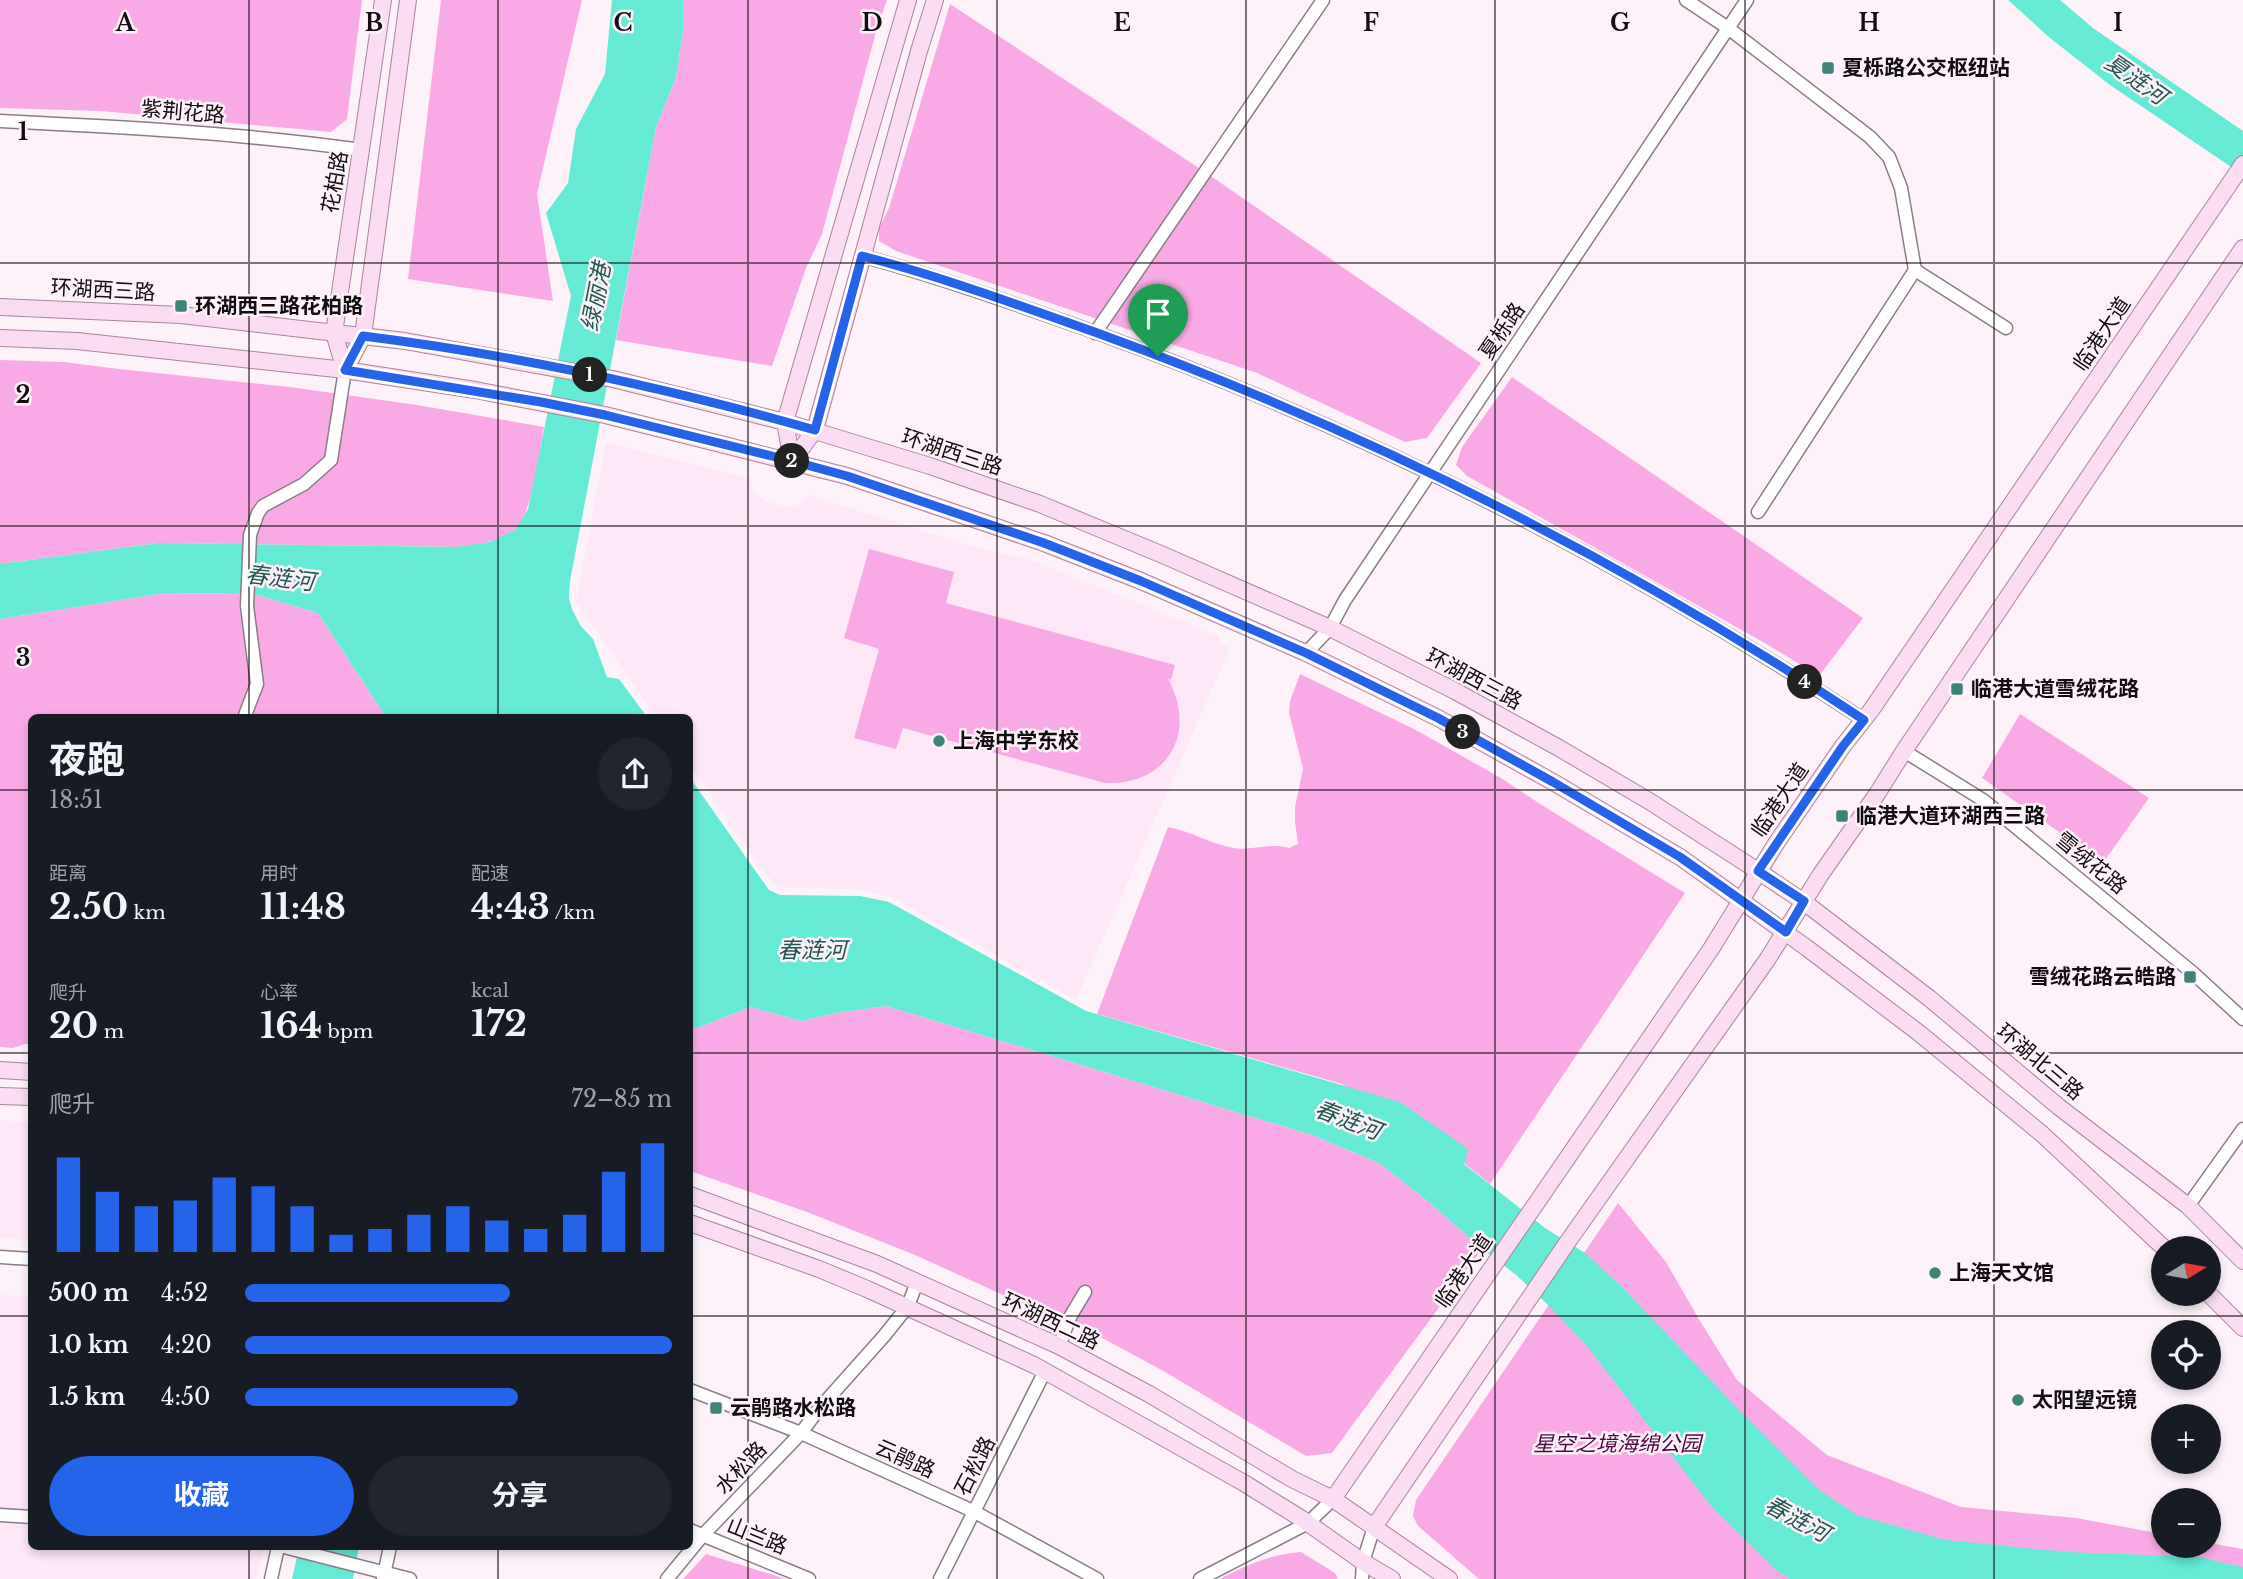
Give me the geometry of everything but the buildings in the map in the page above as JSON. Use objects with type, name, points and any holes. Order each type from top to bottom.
[{"type":"main road","name":"花柏路","points":[[345,370],[334,333],[383,0]]},
{"type":"main road","points":[[345,370],[363,336],[408,0]]},
{"type":"main road","points":[[792,461],[785,422],[908,0]]},
{"type":"main road","points":[[792,461],[815,430],[935,0]]},
{"type":"main road","name":"临港大道","points":[[1333,1499],[1711,949],[1758,871],[2239,169]]},
{"type":"main road","points":[[1374,1527],[1569,1240],[1786,932],[1904,751],[2243,248]]},
{"type":"main road","name":"环湖西三路","points":[[0,307],[181,315],[405,341],[613,379],[815,430],[930,466],[1040,504],[1330,628],[1455,691],[1559,748],[1648,801],[1804,901]]},
{"type":"main road","points":[[0,338],[77,341],[345,370],[605,415],[847,476],[1044,543],[1141,581],[1306,653],[1438,718],[1680,857],[1786,932],[1919,1033],[2042,1134],[2151,1236]]},
{"type":"main road","name":"环湖北三路","points":[[1804,901],[1929,998],[2059,1107],[2189,1206],[2243,1261]]},
{"type":"main road","points":[[0,1070],[28,1072]]},
{"type":"main road","points":[[0,1096],[28,1097]]},
{"type":"main road","name":"环湖西二路","points":[[693,1196],[816,1240],[1059,1346],[1149,1394],[1292,1479],[1333,1499],[1449,1579]]},
{"type":"main road","points":[[693,1224],[819,1269],[908,1306],[1045,1371],[1244,1483],[1392,1579]]},
{"type":"main road","points":[[2221,1306],[2243,1328]]},
{"type":"street","points":[[1095,333],[1322,0]]},
{"type":"street","points":[[1686,0],[1728,28],[1870,137],[1889,157],[1900,188],[1915,270],[1758,513]]},
{"type":"street","name":"夏栎路","points":[[1306,653],[1330,628],[1345,600],[1747,0]]},
{"type":"street","name":"紫荆花路","points":[[0,121],[225,135],[362,150]]},
{"type":"street","points":[[862,256],[1008,300],[1247,390],[1431,472],[1561,539],[1673,602],[1771,660],[1864,720]]},
{"type":"street","points":[[1915,270],[2006,327]]},
{"type":"street","points":[[246,714],[257,684],[247,606],[250,535],[263,506],[304,484],[331,460],[345,370]]},
{"type":"street","name":"雪绒花路","points":[[1904,751],[1983,800],[2193,973],[2243,1019]]},
{"type":"street","points":[[2189,1206],[2243,1129]]},
{"type":"street","points":[[0,1256],[28,1259]]},
{"type":"street","name":"水松路","points":[[693,1547],[801,1433],[908,1306],[917,1282]]},
{"type":"street","points":[[1059,1346],[1070,1317],[1085,1292]]},
{"type":"street","name":"石松路","points":[[940,1579],[1045,1371]]},
{"type":"street","name":"云鹃路","points":[[693,1391],[801,1433],[974,1511],[1097,1579]]},
{"type":"street","points":[[1200,1579],[1308,1523],[1333,1499]]},
{"type":"street","points":[[0,1515],[28,1517]]},
{"type":"street","points":[[1362,1579],[1363,1562],[1374,1527]]},
{"type":"street","name":"山兰路","points":[[693,1531],[810,1579]]},
{"type":"street","points":[[271,1579],[277,1550]]},
{"type":"street","points":[[297,1550],[360,1565],[383,1576],[410,1579]]},
{"type":"street","points":[[383,1576],[389,1550]]},
{"type":"street","name":"水松路","points":[[667,1579],[691,1550]]},
{"type":"shaded area","name":"上海中学东校","points":[[606,442],[751,478],[756,494],[765,501],[787,507],[796,506],[808,495],[965,544],[1029,559],[1217,635],[1221,644],[1230,648],[1076,1000],[893,898],[864,890],[778,887],[763,871],[693,769],[693,714],[654,714],[576,602]]},
{"type":"shaded area","points":[[0,1120],[28,1122],[28,1240],[0,1238]]},
{"type":"shaded area","points":[[0,1295],[28,1296],[28,1550],[264,1550],[255,1579],[0,1579]]},
{"type":"green space","points":[[0,0],[362,0],[347,119],[331,132],[101,111],[0,108]]},
{"type":"green space","points":[[441,0],[582,0],[537,194],[553,301],[408,279]]},
{"type":"green space","points":[[683,0],[887,0],[877,28],[822,234],[806,268],[772,366],[616,340],[656,127],[676,77],[683,31]]},
{"type":"green space","points":[[950,4],[1208,174],[1481,363],[1427,438],[1405,442],[1257,373],[896,251],[879,241],[879,228],[889,208]]},
{"type":"green space","points":[[0,360],[64,362],[290,387],[544,427],[526,512],[513,531],[486,543],[456,547],[159,543],[0,564]]},
{"type":"green space","points":[[1512,377],[1863,618],[1819,676],[1467,476],[1456,465],[1462,447]]},
{"type":"green space","points":[[869,549],[954,572],[946,603],[1175,665],[1171,680],[1168,679],[1180,718],[1178,736],[1171,752],[1160,766],[1145,776],[1127,782],[1105,783],[903,728],[896,749],[854,738],[879,649],[844,638]]},
{"type":"green space","points":[[165,593],[253,594],[318,613],[384,714],[28,714],[28,1044],[13,1048],[0,1047],[0,619]]},
{"type":"green space","points":[[1300,674],[1416,730],[1501,778],[1685,893],[1490,1184],[1464,1163],[1342,1084],[1097,1014],[1168,827],[1233,848],[1289,848],[1298,844],[1295,807],[1303,769],[1289,713],[1290,701]]},
{"type":"green space","points":[[2020,714],[2149,798],[2103,863],[1982,778]]},
{"type":"green space","points":[[886,1006],[1312,1135],[1379,1163],[1482,1249],[1332,1453],[1306,1456],[1165,1372],[1082,1327],[1056,1319],[915,1255],[807,1212],[693,1172],[693,1028],[750,1007],[801,1021]]},
{"type":"green space","name":"星空之境海绵公园","points":[[1618,1203],[1666,1262],[1737,1380],[1827,1455],[1961,1507],[2076,1518],[2151,1532],[2151,1558],[2221,1558],[2221,1545],[2243,1549],[2243,1579],[1479,1579],[1418,1526],[1413,1516],[1416,1500]]},
{"type":"green space","points":[[1301,1552],[1335,1573],[1338,1579],[1220,1579],[1259,1561]]},
{"type":"green space","points":[[706,1554],[786,1579],[683,1579]]},
{"type":"water","points":[[612,0],[683,0],[683,31],[676,77],[656,127],[570,581],[569,598],[580,625],[593,639],[607,677],[619,679],[645,714],[384,714],[318,613],[253,594],[165,593],[0,619],[0,564],[159,543],[456,547],[490,542],[515,530],[528,509],[571,296],[546,213],[568,183],[576,129],[605,74]]},
{"type":"water","name":"夏涟河","points":[[2008,0],[2060,0],[2093,28],[2243,131],[2243,175],[2110,85],[2050,38]]},
{"type":"water","name":"春涟河","points":[[693,782],[769,890],[780,895],[860,896],[889,902],[1086,1011],[1400,1102],[1468,1149],[1464,1164],[1545,1228],[1585,1253],[1622,1287],[1819,1490],[1857,1515],[1945,1540],[2067,1552],[2151,1555],[2151,1558],[2203,1558],[2243,1567],[2243,1579],[1791,1579],[1777,1571],[1711,1506],[1586,1345],[1548,1305],[1515,1274],[1379,1163],[1312,1135],[886,1006],[801,1021],[750,1007],[693,1028]]},
{"type":"water","points":[[298,1550],[358,1550],[353,1579],[292,1579]]},
{"type":"place","name":"夏栎路公交枢纽站","points":[[1828,68]]},
{"type":"place","name":"环湖西三路花柏路","points":[[181,306]]},
{"type":"place","name":"临港大道雪绒花路","points":[[1957,689]]},
{"type":"place","name":"上海中学东校","points":[[939,741]]},
{"type":"place","name":"临港大道环湖西三路","points":[[1842,816]]},
{"type":"place","name":"雪绒花路云皓路","points":[[2190,977]]},
{"type":"place","name":"上海天文馆","points":[[1935,1273]]},
{"type":"place","name":"太阳望远镜","points":[[2018,1400]]},
{"type":"place","name":"云鹃路水松路","points":[[716,1408]]},
{"type":"route","points":[[862,256],[1008,300],[1158,356],[1247,390],[1461,486],[1673,602],[1771,660],[1864,720],[1843,746],[1758,871],[1804,901],[1786,932],[1680,857],[1438,718],[1306,653],[1141,581],[1044,543],[847,476],[702,438],[541,402],[345,370],[363,336],[405,341],[613,379],[815,430],[862,256]]},
{"type":"water label","name":"绿丽港","points":[[596,297]]}]
